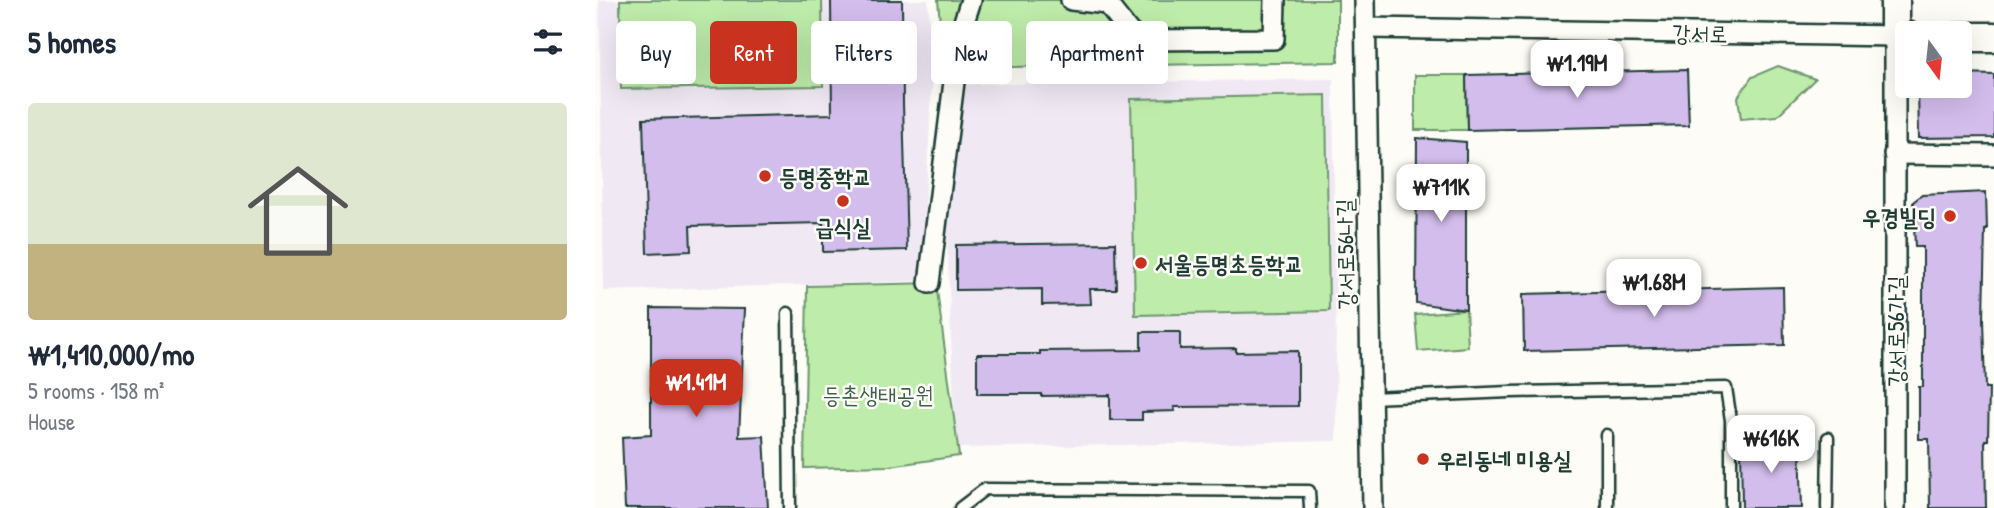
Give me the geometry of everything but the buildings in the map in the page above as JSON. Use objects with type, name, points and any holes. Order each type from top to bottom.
[{"type":"street","points":[[929,283],[960,34],[971,0]]},
{"type":"street","points":[[1071,0],[1107,2],[1130,33],[1142,40],[1274,39],[1275,0]]},
{"type":"street","name":"강서로56나길","points":[[1365,0],[1373,508]]},
{"type":"street","name":"강서로56가길","points":[[1895,0],[1898,21]]},
{"type":"street","name":"강서로","points":[[1366,28],[1895,36]]},
{"type":"street","points":[[1972,37],[1994,37]]},
{"type":"street","name":"강서로56가길","points":[[1895,508],[1894,153],[1897,98]]},
{"type":"street","points":[[1894,153],[1994,155]]},
{"type":"lane","points":[[789,313],[790,508]]},
{"type":"lane","points":[[1371,398],[1726,388],[1731,420],[1731,508]]},
{"type":"lane","points":[[1607,435],[1607,505]]},
{"type":"lane","points":[[1827,508],[1828,438],[1827,508]]},
{"type":"lane","points":[[960,508],[985,489],[1309,491],[1310,508]]},
{"type":"shaded area","name":"등명중학교","points":[[599,0],[928,0],[932,84],[921,281],[604,291]]},
{"type":"shaded area","name":"서울등명초등학교","points":[[1333,79],[1337,441],[956,448],[940,85],[1168,84],[1168,82]]},
{"type":"green space","points":[[620,0],[822,0],[822,21],[811,21],[811,84],[823,86],[621,89],[621,84],[696,84],[696,21],[620,21]]},
{"type":"green space","points":[[938,0],[1338,0],[1338,62],[1168,65],[1168,21],[1026,21],[1026,67],[1012,67],[1012,21],[940,21]]},
{"type":"green space","points":[[1778,66],[1815,79],[1777,116],[1741,119],[1738,97],[1752,77]]},
{"type":"green space","points":[[1415,75],[1466,75],[1467,130],[1415,130]]},
{"type":"green space","points":[[1326,95],[1329,311],[1135,315],[1131,99]]},
{"type":"green space","name":"등촌생태공원","points":[[936,283],[959,456],[890,466],[804,468],[807,286]]},
{"type":"green space","points":[[1466,310],[1468,347],[1418,351],[1415,314]]},
{"type":"place","name":"등명중학교","points":[[765,176]]},
{"type":"place","name":"급식실","points":[[843,201]]},
{"type":"place","name":"우경빌딩","points":[[1950,216]]},
{"type":"place","name":"서울등명초등학교","points":[[1141,263]]},
{"type":"place","name":"우리동네 미용실","points":[[1423,459]]}]
